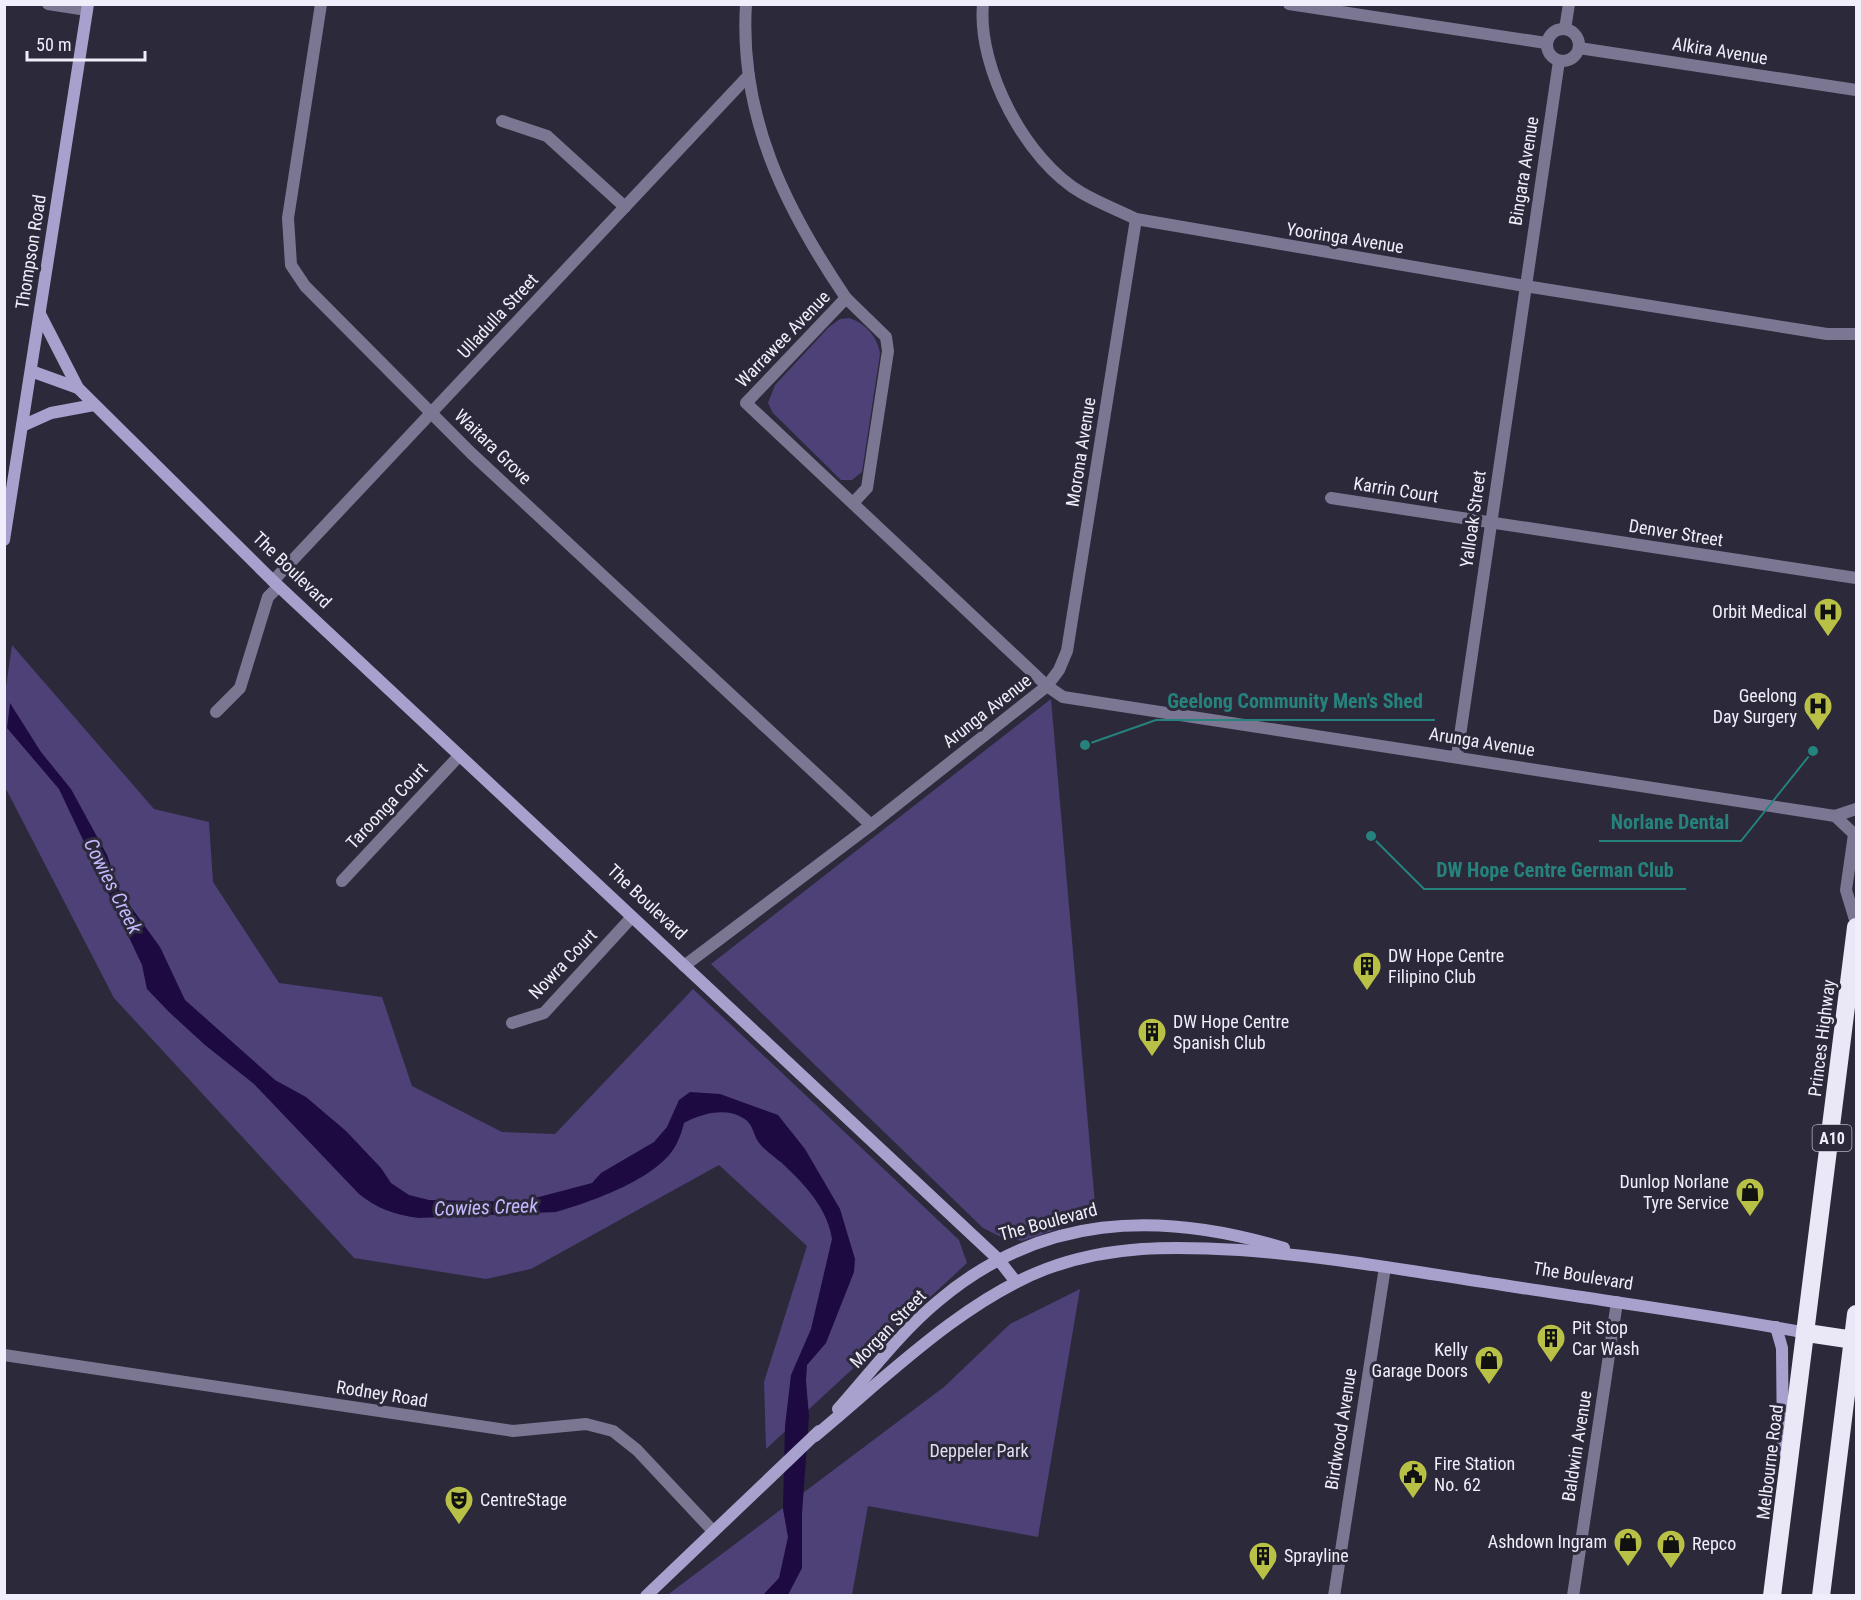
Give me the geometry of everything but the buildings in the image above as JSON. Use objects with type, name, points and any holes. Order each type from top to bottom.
[{"type":"highway","name":"Princes Highway","points":[[1807,1333],[1857,925]]},
{"type":"highway","points":[[1821,1596],[1857,1314]]},
{"type":"highway","name":"The Boulevard","points":[[1807,1333],[1855,1340]]},
{"type":"highway","name":"Melbourne Road","points":[[1772,1596],[1807,1333]]},
{"type":"main road","name":"Thompson Road","points":[[4,540],[88,8]]},
{"type":"main road","points":[[40,314],[78,388]]},
{"type":"main road","name":"The Boulevard","points":[[31,371],[78,388],[276,584],[998,1259],[1047,1240],[1091,1229],[1151,1224],[1216,1230],[1306,1254],[1807,1333]]},
{"type":"main road","points":[[22,426],[51,412],[94,405]]},
{"type":"main road","name":"The Boulevard","points":[[1016,1282],[1068,1262],[1134,1248],[1180,1247],[1306,1254]]},
{"type":"main road","points":[[998,1259],[1016,1282]]},
{"type":"main road","name":"Morgan Street","points":[[646,1596],[815,1436],[918,1320],[949,1292],[998,1259]]},
{"type":"main road","name":"Morgan Street","points":[[815,1436],[964,1314],[1016,1282]]},
{"type":"main road","points":[[1776,1327],[1782,1348],[1786,1500]]},
{"type":"street","points":[[48,4],[88,8]]},
{"type":"street","name":"Waitara Grove","points":[[321,4],[288,218],[291,265],[305,286],[431,413],[871,825]]},
{"type":"street","name":"Warrawee Avenue","points":[[746,4],[745,43],[754,112],[779,183],[811,246],[846,298],[886,337],[888,351],[867,488],[854,502]]},
{"type":"street","name":"Yooringa Avenue","points":[[983,4],[988,60],[1005,102],[1024,135],[1049,166],[1080,193],[1136,219],[1525,286],[1827,334],[1857,343]]},
{"type":"street","points":[[1289,4],[1546,43]]},
{"type":"street","points":[[1565,29],[1569,4]]},
{"type":"street","points":[[1565,29],[1577,36],[1579,48],[1573,58],[1559,61],[1548,53],[1546,43],[1554,31],[1565,29]]},
{"type":"street","name":"Alkira Avenue","points":[[1579,48],[1857,90]]},
{"type":"street","name":"Bingara Avenue","points":[[1525,286],[1559,61]]},
{"type":"street","name":"Ulladulla Street","points":[[216,712],[240,688],[268,597],[276,584],[431,413],[749,75]]},
{"type":"street","points":[[502,121],[547,136],[625,207]]},
{"type":"street","name":"Morona Avenue","points":[[1047,686],[1059,670],[1066,651],[1136,219]]},
{"type":"street","name":"Yalloak Street","points":[[1457,756],[1525,286]]},
{"type":"street","name":"Warrawee Avenue","points":[[846,298],[743,403],[854,502],[1047,686]]},
{"type":"street","name":"Yooringa Avenue","points":[[1827,334],[1857,334]]},
{"type":"street","name":"Karrin Court","points":[[1331,498],[1491,523]]},
{"type":"street","name":"Denver Street","points":[[1491,523],[1857,578]]},
{"type":"street","name":"Arunga Avenue","points":[[684,966],[871,825],[1047,686],[1070,700],[1457,756],[1835,816],[1857,809]]},
{"type":"street","name":"Taroonga Court","points":[[342,881],[459,756]]},
{"type":"street","points":[[1835,816],[1854,834],[1846,890],[1857,925]]},
{"type":"street","name":"Nowra Court","points":[[512,1023],[544,1013],[632,917]]},
{"type":"street","name":"Birdwood Avenue","points":[[1334,1596],[1384,1267]]},
{"type":"street","name":"Baldwin Avenue","points":[[1573,1596],[1617,1302]]},
{"type":"street","name":"Rodney Road","points":[[4,1355],[513,1431],[586,1424],[613,1431],[637,1450],[713,1531]]},
{"type":"green space","points":[[849,318],[860,323],[870,332],[877,342],[880,354],[862,472],[852,480],[841,480],[773,413],[768,403],[775,385],[829,327],[840,319]]},
{"type":"green space","points":[[12,645],[154,809],[209,822],[213,882],[279,983],[382,997],[412,1086],[502,1132],[555,1134],[693,989],[959,1240],[967,1263],[766,1449],[764,1382],[807,1246],[719,1165],[531,1269],[486,1279],[354,1258],[114,998],[5,787],[5,694]]},
{"type":"green space","points":[[1051,699],[1096,1216],[1022,1241],[1001,1237],[983,1228],[711,964]]},
{"type":"green space","name":"Deppeler Park","points":[[1080,1289],[1038,1537],[868,1506],[852,1595],[666,1596],[944,1387],[1010,1324]]},
{"type":"water","name":"Cowies Creek","points":[[10,703],[41,752],[71,789],[107,855],[120,892],[160,947],[185,1000],[275,1080],[306,1097],[346,1131],[381,1168],[391,1183],[409,1195],[429,1200],[520,1202],[592,1183],[601,1173],[654,1142],[667,1127],[679,1100],[690,1092],[720,1094],[778,1115],[805,1149],[840,1209],[855,1259],[854,1272],[826,1343],[807,1365],[809,1416],[802,1514],[802,1568],[788,1595],[763,1595],[779,1578],[788,1537],[783,1509],[785,1426],[791,1375],[811,1329],[832,1239],[822,1210],[803,1184],[760,1144],[747,1121],[736,1115],[721,1112],[684,1123],[677,1142],[667,1157],[640,1178],[605,1195],[556,1212],[419,1218],[394,1213],[373,1204],[359,1194],[254,1084],[205,1045],[147,989],[142,965],[59,789],[7,728]]},
{"type":"place","name":"Orbit Medical","points":[[1828,638]]},
{"type":"place","name":"Geelong Day Surgery","points":[[1818,732]]},
{"type":"place","name":"Geelong Community Men's Shed","points":[[1085,745]]},
{"type":"place","name":"Norlane Dental","points":[[1813,751]]},
{"type":"place","name":"DW Hope Centre German Club","points":[[1371,836]]},
{"type":"place","name":"DW Hope Centre Filipino Club","points":[[1367,992]]},
{"type":"place","name":"DW Hope Centre Spanish Club","points":[[1152,1058]]},
{"type":"place","name":"Dunlop Norlane Tyre Service","points":[[1750,1218]]},
{"type":"place","name":"Pit Stop Car Wash","points":[[1551,1364]]},
{"type":"place","name":"Kelly Garage Doors","points":[[1489,1386]]},
{"type":"place","name":"Fire Station No. 62","points":[[1413,1500]]},
{"type":"place","name":"CentreStage","points":[[459,1526]]},
{"type":"place","name":"Ashdown Ingram","points":[[1628,1568]]},
{"type":"place","name":"Repco","points":[[1671,1570]]},
{"type":"place","name":"Sprayline","points":[[1263,1582]]}]
